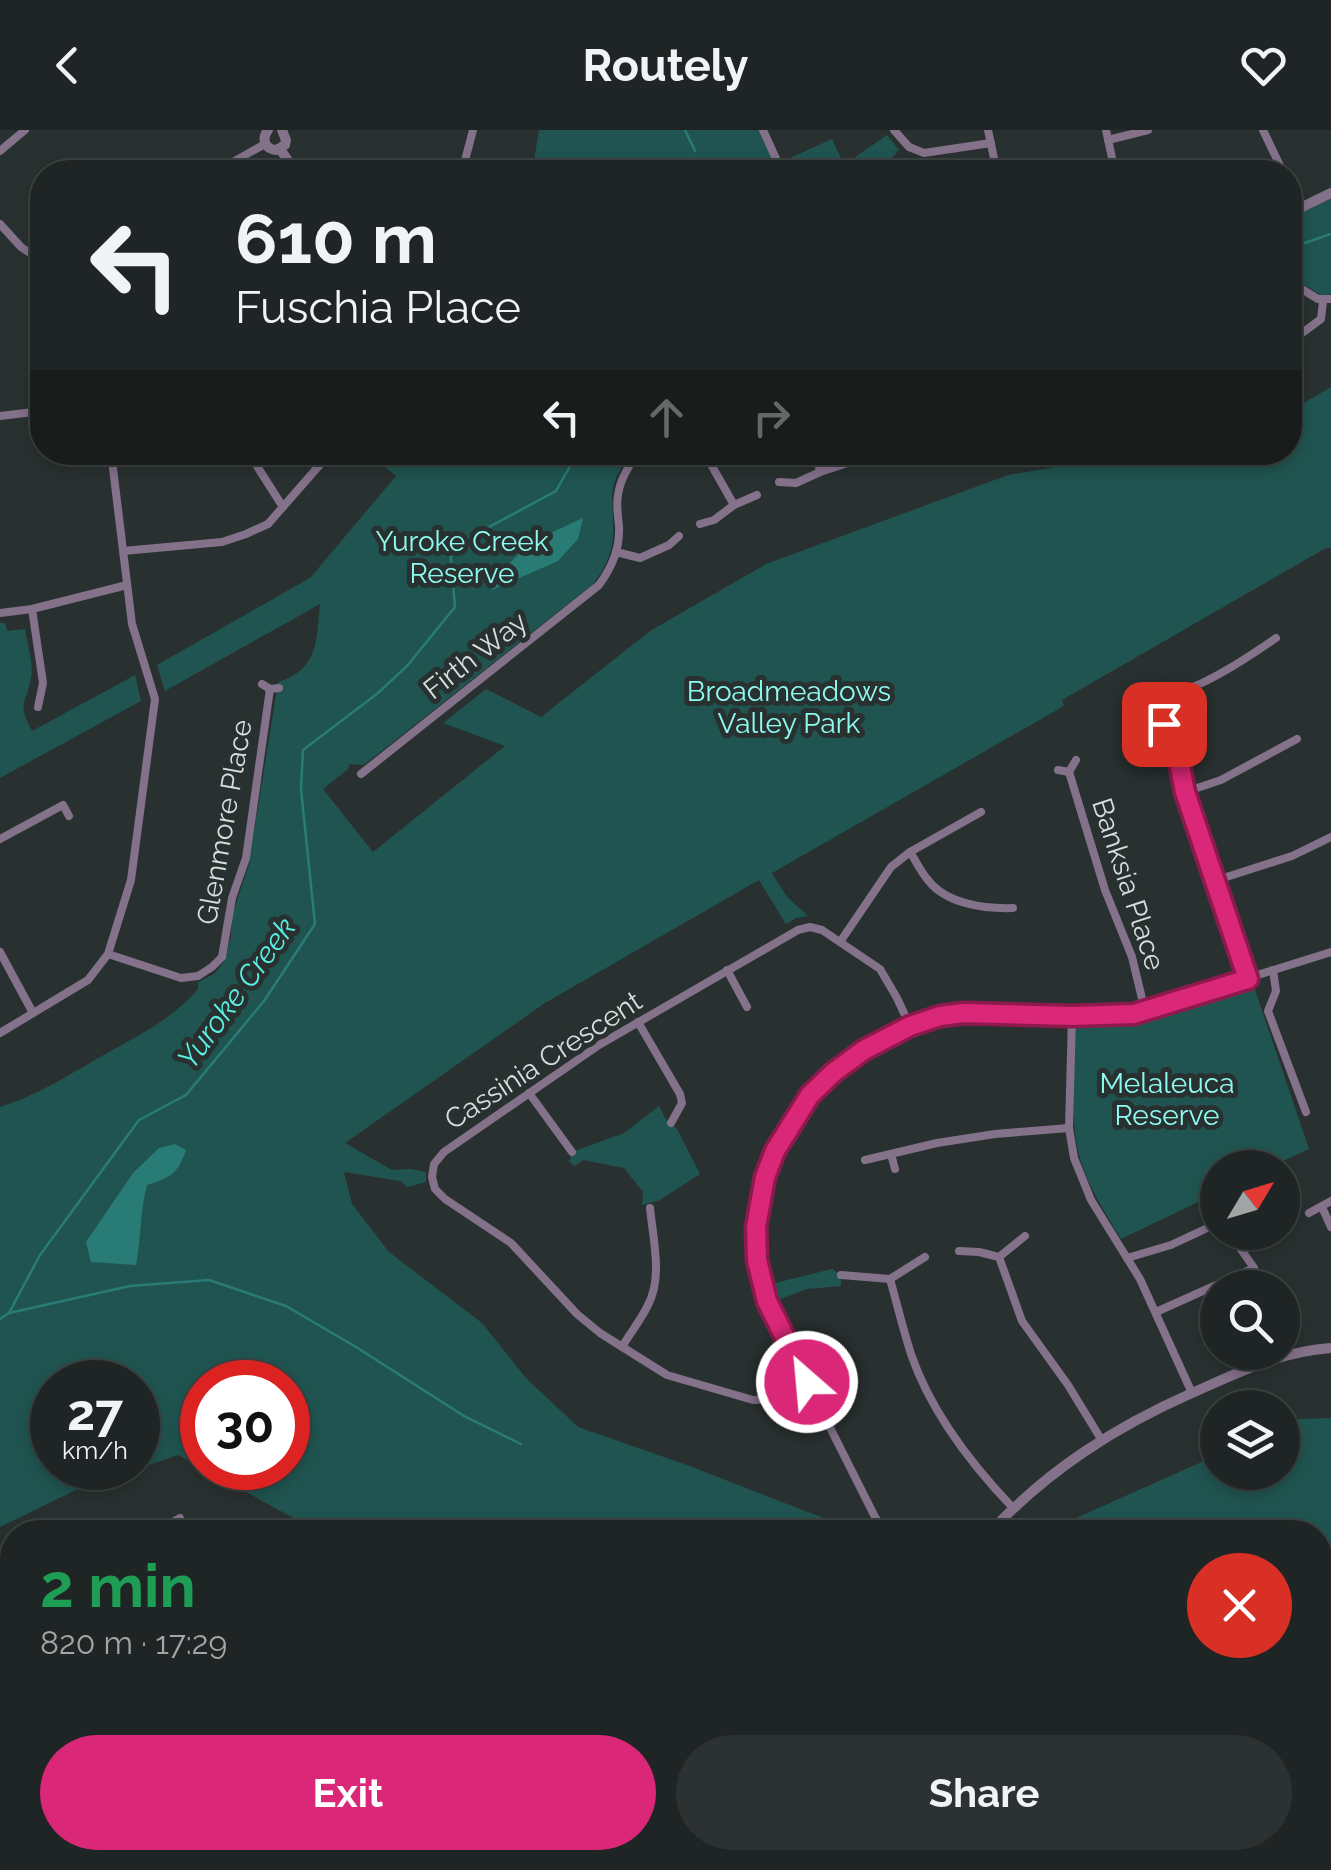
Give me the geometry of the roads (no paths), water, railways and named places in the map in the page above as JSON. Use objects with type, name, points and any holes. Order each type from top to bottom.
[{"type":"street","points":[[0,150],[25,130]]},
{"type":"street","points":[[268,130],[265,144],[272,150],[280,149],[286,140],[282,130]]},
{"type":"street","points":[[465,160],[473,130]]},
{"type":"street","points":[[894,130],[910,147],[924,153],[991,143]]},
{"type":"street","points":[[988,130],[994,160]]},
{"type":"street","points":[[1112,160],[1107,135],[1148,130]]},
{"type":"street","points":[[1263,130],[1277,160]]},
{"type":"street","points":[[767,131],[778,160]]},
{"type":"street","points":[[237,160],[265,144]]},
{"type":"street","points":[[280,149],[288,160]]},
{"type":"street","points":[[1302,207],[1331,193]]},
{"type":"street","points":[[0,224],[30,253]]},
{"type":"street","points":[[1302,288],[1327,300],[1319,322],[1302,334]]},
{"type":"street","points":[[0,416],[30,412]]},
{"type":"street","points":[[0,1033],[88,980],[108,954],[131,880],[155,698],[132,624],[112,465]]},
{"type":"street","points":[[256,465],[283,507]]},
{"type":"street","points":[[123,552],[222,542],[246,534],[268,524],[320,465]]},
{"type":"street","points":[[631,465],[617,499],[616,552],[640,558],[678,536]]},
{"type":"street","points":[[711,465],[734,505]]},
{"type":"street","points":[[819,465],[820,472]]},
{"type":"street","points":[[779,482],[796,483],[842,465]]},
{"type":"street","points":[[700,524],[757,495]]},
{"type":"street","name":"Firth Way","points":[[361,774],[599,585],[616,552]]},
{"type":"street","points":[[0,614],[128,585]]},
{"type":"street","points":[[32,608],[44,683],[38,708]]},
{"type":"street","points":[[1248,979],[1185,792],[1177,751],[1158,713],[1168,696],[1204,682],[1276,638]]},
{"type":"street","name":"Glenmore Place","points":[[108,954],[181,978],[198,976],[222,956],[232,898],[246,858],[270,687]]},
{"type":"street","points":[[1185,792],[1231,775],[1296,740]]},
{"type":"street","name":"Banksia Place","points":[[1076,760],[1069,772],[1105,890],[1132,957],[1145,1011]]},
{"type":"street","name":"Banksia Place","points":[[1058,770],[1069,772]]},
{"type":"street","points":[[0,839],[63,802],[69,816]]},
{"type":"street","points":[[840,942],[891,867],[981,812]]},
{"type":"street","points":[[1214,881],[1292,856],[1331,837]]},
{"type":"street","points":[[910,852],[928,880],[948,896],[985,907],[1012,908]]},
{"type":"street","name":"Cassinia Crescent","points":[[807,1382],[777,1399],[752,1400],[667,1375],[577,1314],[511,1243],[444,1199],[432,1177],[434,1164],[444,1152],[599,1045],[798,930],[822,930],[880,970],[910,1026]]},
{"type":"street","points":[[0,952],[33,1014]]},
{"type":"street","points":[[876,1520],[772,1312],[757,1260],[756,1227],[765,1177],[775,1151],[810,1095],[847,1062],[910,1026],[940,1016],[1134,1014],[1330,952]]},
{"type":"street","points":[[727,970],[747,1007]]},
{"type":"street","points":[[1273,970],[1276,991],[1268,1011],[1306,1112]]},
{"type":"street","points":[[1072,1016],[1069,1128],[1074,1158],[1083,1184],[1156,1312],[1192,1393]]},
{"type":"street","points":[[638,1022],[680,1094],[682,1103],[671,1123]]},
{"type":"street","points":[[529,1093],[572,1152]]},
{"type":"street","points":[[865,1160],[956,1140],[1069,1128]]},
{"type":"street","points":[[890,1154],[896,1169]]},
{"type":"street","points":[[1308,1213],[1331,1201]]},
{"type":"street","points":[[1322,1207],[1331,1227]]},
{"type":"street","points":[[622,1346],[654,1290],[650,1208]]},
{"type":"street","points":[[1127,1258],[1200,1231]]},
{"type":"street","points":[[999,1257],[1024,1236]]},
{"type":"street","points":[[1156,1312],[1254,1268],[1242,1250]]},
{"type":"street","points":[[959,1251],[999,1257]]},
{"type":"street","points":[[841,1275],[890,1279],[925,1257]]},
{"type":"street","points":[[999,1257],[1022,1321],[1101,1439]]},
{"type":"street","points":[[890,1279],[912,1356],[934,1402],[981,1475],[1013,1508]]},
{"type":"street","points":[[1002,1520],[1101,1439],[1160,1406],[1269,1359],[1331,1348]]},
{"type":"street","points":[[176,1520],[180,1518]]},
{"type":"waterway","points":[[685,130],[695,151]]},
{"type":"waterway","points":[[1302,244],[1331,234]]},
{"type":"waterway","name":"Yuroke Creek","points":[[0,1319],[9,1313],[40,1255],[139,1120],[186,1095],[264,1001],[315,924],[301,789],[303,750],[407,666],[455,607],[450,548],[556,491],[571,465]]},
{"type":"waterway","points":[[9,1313],[130,1286],[209,1280],[286,1306],[464,1416],[521,1444]]},
{"type":"park label","name":"Yuroke Creek Reserve","points":[[462,557]]},
{"type":"park label","name":"Broadmeadows Valley Park","points":[[789,707]]},
{"type":"park label","name":"Melaleuca Reserve","points":[[1167,1099]]}]
